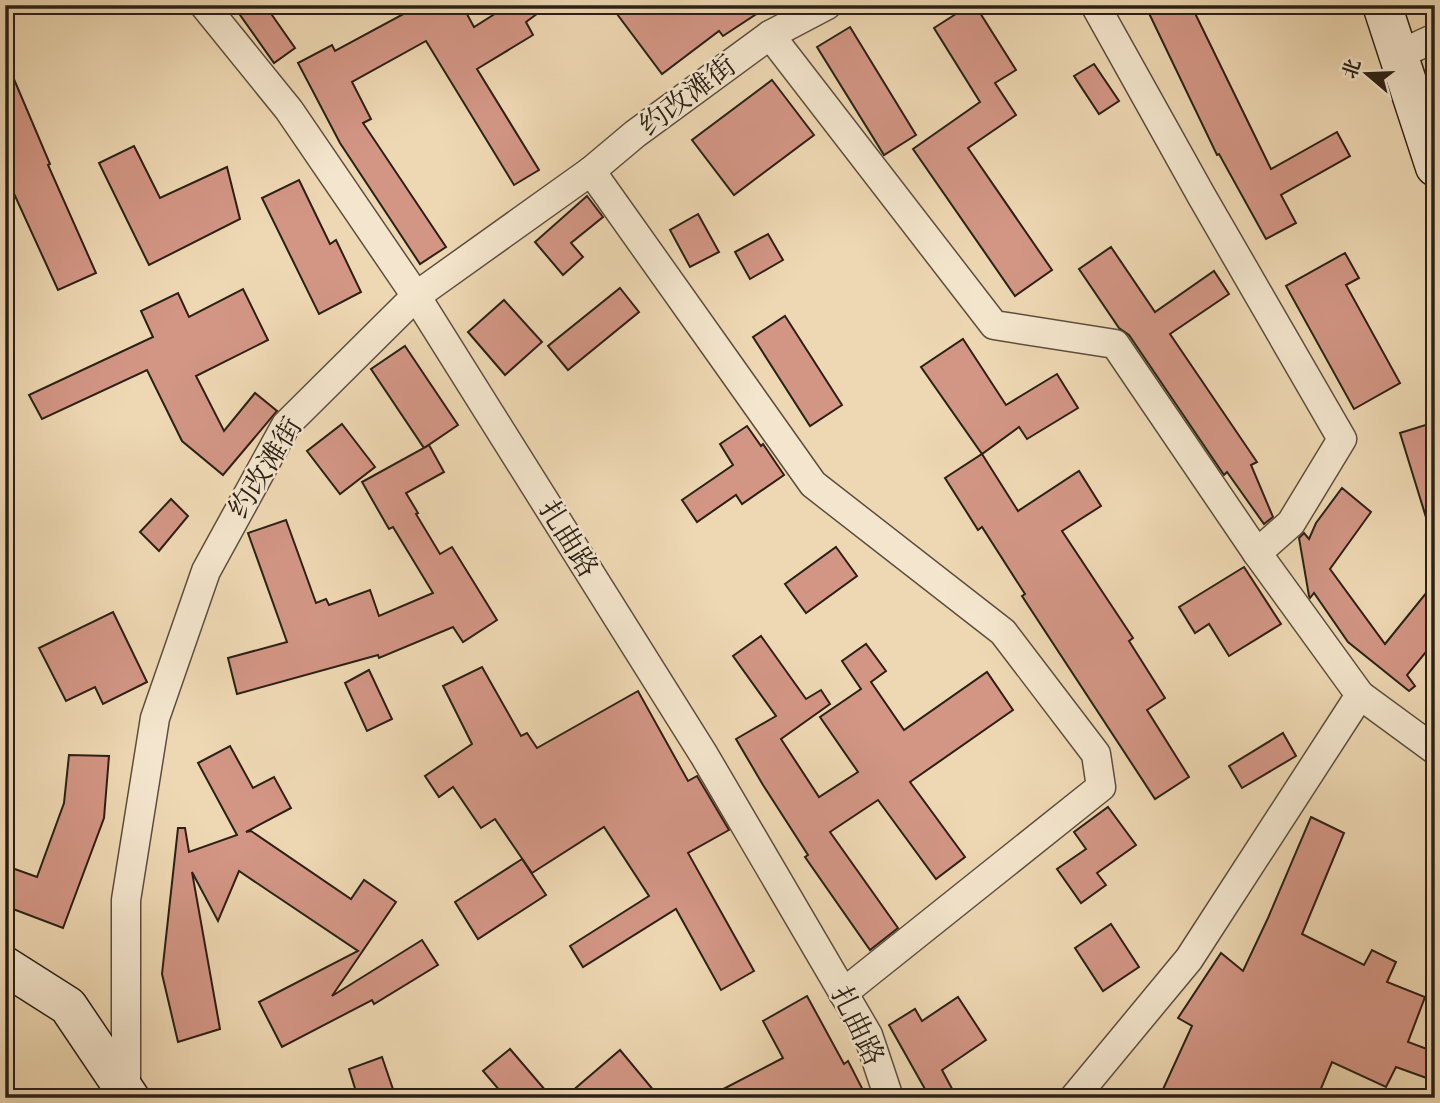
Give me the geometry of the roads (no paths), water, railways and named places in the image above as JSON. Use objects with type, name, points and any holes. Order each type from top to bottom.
[{"type":"main road","points":[[1382,5],[1435,167]]},
{"type":"main road","points":[[5,966],[68,1006],[128,1094]]},
{"type":"street","name":"扎曲路","points":[[204,5],[289,110],[416,296],[704,755],[868,1035],[889,1098]]},
{"type":"street","points":[[1095,5],[1342,439],[1291,523],[1257,553]]},
{"type":"street","name":"约改滩街","points":[[128,1094],[126,901],[155,718],[206,571],[286,425],[416,296],[591,171],[635,134],[770,35],[811,9]]},
{"type":"street","points":[[770,35],[994,325],[1115,344],[1257,553],[1360,695],[1435,750]]},
{"type":"street","points":[[1398,55],[1435,38]]},
{"type":"street","points":[[591,171],[813,484],[1003,632],[1096,754],[1101,787],[844,993]]},
{"type":"street","points":[[1074,1098],[1189,959],[1360,695]]}]
